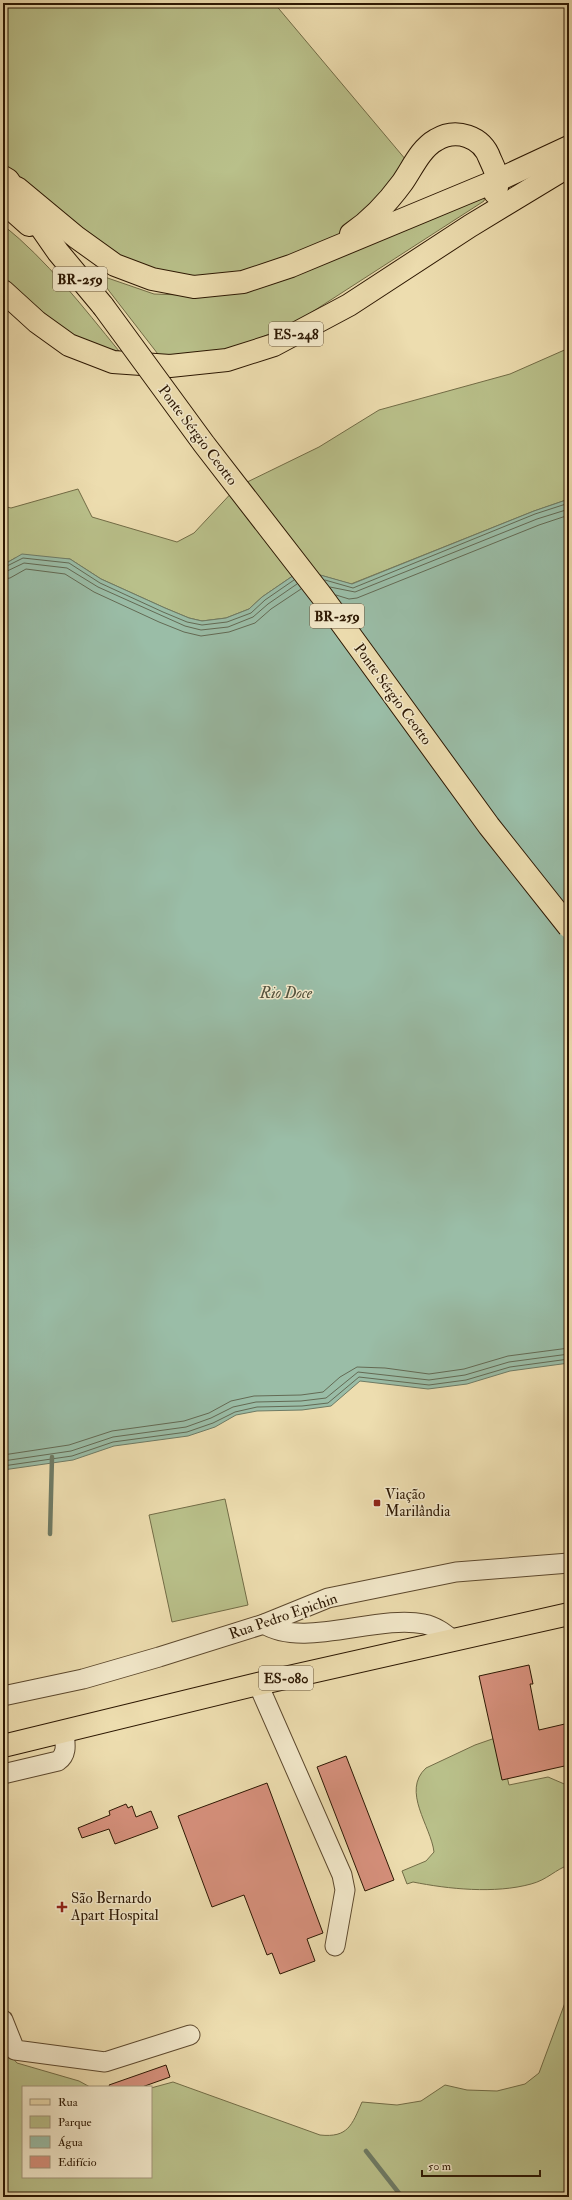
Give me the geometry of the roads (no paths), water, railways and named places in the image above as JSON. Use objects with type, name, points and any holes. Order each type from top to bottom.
[{"type":"main road","points":[[329,250],[360,228],[389,198],[421,153],[435,140],[450,135],[464,134],[478,141],[488,153],[498,180],[496,191],[489,204],[470,226]]},
{"type":"main road","points":[[6,178],[76,237],[115,265],[152,279],[194,286],[243,282],[291,266],[498,180],[569,147]]},
{"type":"main road","name":"ES-248","points":[[3,291],[37,322],[69,345],[113,362],[170,366],[227,360],[274,345],[349,305],[470,226],[569,166]]},
{"type":"main road","name":"BR-259","points":[[6,178],[58,252]]},
{"type":"main road","name":"BR-259","points":[[3,202],[58,252]]},
{"type":"main road","name":"Ponte Sérgio Ceotto","points":[[58,252],[103,306],[204,444],[321,595],[489,826],[569,927]]},
{"type":"main road","name":"ES-080","points":[[3,1746],[258,1684],[569,1614]]},
{"type":"street","name":"Rua Pedro Epichin","points":[[3,1696],[83,1679],[264,1624],[328,1598],[456,1572],[569,1563]]},
{"type":"street","points":[[264,1624],[274,1631],[295,1634],[409,1622],[436,1628],[453,1640]]},
{"type":"street","points":[[258,1684],[342,1875],[345,1890],[335,1946]]},
{"type":"street","points":[[3,1774],[58,1761],[63,1758],[65,1754],[64,1732]]},
{"type":"street","points":[[3,2020],[15,2050],[104,2062],[190,2035]]},
{"type":"water","name":"Rio Doce","points":[[569,499],[569,1363],[510,1371],[467,1384],[428,1389],[360,1381],[331,1406],[302,1410],[257,1411],[236,1415],[215,1427],[188,1436],[114,1446],[73,1460],[3,1470],[3,565],[22,554],[70,559],[101,579],[189,618],[202,621],[226,618],[249,609],[262,597],[300,571],[306,571],[352,584],[534,511]]},
{"type":"waterway","points":[[50,1534],[52,1457]]},
{"type":"waterway","points":[[366,2151],[402,2197]]},
{"type":"place","name":"Viação Marilândia","points":[[377,1503]]},
{"type":"place","name":"São Bernardo Apart Hospital","points":[[62,1907]]}]
